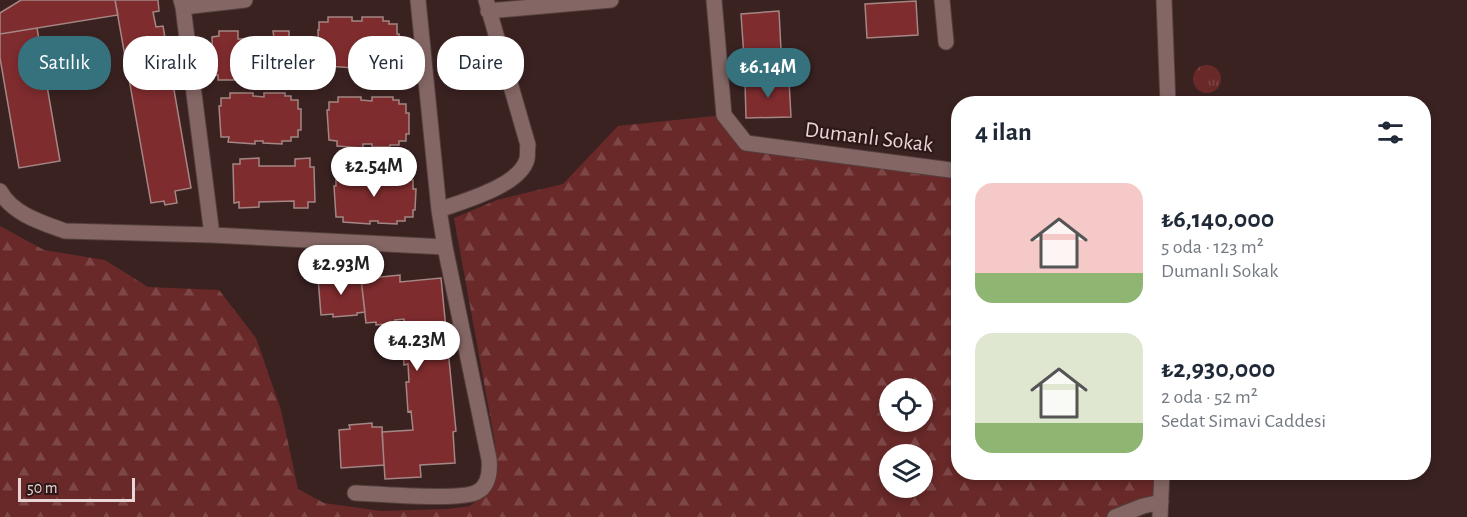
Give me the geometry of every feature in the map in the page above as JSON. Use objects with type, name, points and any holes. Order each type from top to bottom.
[{"type":"street","points":[[212,235],[182,4],[245,0]]},
{"type":"street","points":[[355,493],[405,496],[477,493],[485,484],[490,471],[445,247],[418,0]]},
{"type":"street","points":[[440,210],[496,188],[517,174],[527,158],[528,145],[487,5],[611,0]]},
{"type":"street","name":"Dumanlı Sokak","points":[[714,0],[724,115],[746,143],[951,170]]},
{"type":"street","points":[[942,0],[946,42]]},
{"type":"street","points":[[1164,0],[1168,96]]},
{"type":"street","points":[[0,191],[24,214],[43,224],[65,231],[212,235],[445,247]]},
{"type":"street","points":[[1115,517],[1143,506],[1161,509],[1162,480]]},
{"type":"green space","points":[[1207,65],[1217,69],[1221,79],[1217,89],[1207,93],[1197,89],[1193,79],[1197,69]]},
{"type":"green space","points":[[724,115],[746,143],[951,170],[951,480],[1162,480],[1161,502],[1115,517],[0,517],[0,226],[44,250],[105,260],[148,287],[219,290],[256,338],[281,410],[298,489],[324,503],[381,511],[448,509],[470,506],[495,482],[497,468],[495,443],[454,218],[497,200],[563,184],[618,126]]},
{"type":"building","points":[[21,0],[115,0],[118,15],[0,34],[0,13]]},
{"type":"building","points":[[115,0],[158,0],[159,11],[153,12],[156,27],[163,26],[165,36],[123,36],[123,45]]},
{"type":"building","points":[[916,1],[918,35],[867,38],[865,4]]},
{"type":"building","points":[[779,11],[782,70],[745,72],[741,14]]},
{"type":"building","points":[[328,17],[352,17],[352,21],[362,21],[362,17],[383,17],[383,21],[389,21],[389,24],[397,24],[399,36],[348,36],[348,68],[336,67],[336,36],[318,36],[319,22],[328,22]]},
{"type":"building","points":[[37,28],[38,36],[18,36],[18,90],[48,90],[60,161],[19,168],[0,58],[0,34]]},
{"type":"building","points":[[219,31],[238,31],[238,36],[230,36],[230,80],[218,80]]},
{"type":"building","points":[[273,31],[289,31],[289,36],[274,36]]},
{"type":"building","points":[[789,80],[791,117],[746,118],[745,82]]},
{"type":"building","points":[[131,90],[174,90],[191,188],[175,191],[177,203],[165,205],[164,201],[151,203]]},
{"type":"building","points":[[230,93],[253,93],[253,96],[264,97],[264,93],[285,93],[285,96],[291,96],[291,100],[298,100],[298,109],[301,109],[301,130],[298,130],[298,137],[291,137],[291,141],[282,141],[282,144],[263,143],[263,141],[255,141],[255,144],[228,142],[229,137],[221,137],[219,106],[221,106],[221,98],[230,98]]},
{"type":"building","points":[[338,97],[361,97],[361,100],[372,101],[372,97],[393,97],[393,100],[399,100],[399,104],[406,104],[406,113],[409,113],[409,134],[406,134],[406,141],[399,141],[399,145],[390,145],[390,147],[372,147],[372,144],[363,144],[363,148],[337,146],[337,141],[329,140],[327,110],[329,110],[329,102],[338,102]]},
{"type":"building","points":[[259,158],[259,166],[295,166],[295,159],[310,158],[310,167],[314,167],[315,202],[308,202],[308,208],[294,208],[294,201],[259,202],[259,207],[239,208],[239,202],[234,203],[233,164],[240,164],[240,159]]},
{"type":"building","points":[[344,173],[368,173],[368,176],[379,177],[379,173],[399,173],[399,176],[405,176],[405,180],[413,180],[413,189],[416,189],[413,217],[405,217],[405,221],[397,221],[397,224],[378,223],[378,221],[370,221],[370,224],[343,222],[343,217],[336,217],[334,186],[336,186],[336,178],[344,178]]},
{"type":"building","points":[[364,274],[361,279],[365,312],[333,317],[333,314],[321,315],[318,278]]},
{"type":"building","points":[[400,275],[400,282],[441,278],[456,431],[453,432],[455,463],[420,465],[421,477],[385,479],[382,432],[413,430],[411,411],[408,412],[406,382],[409,382],[408,364],[404,365],[402,334],[405,334],[404,319],[395,320],[396,323],[376,325],[376,322],[366,323],[361,279]]},
{"type":"building","points":[[372,423],[372,427],[382,427],[384,465],[341,468],[339,430],[350,429],[349,425]]}]
